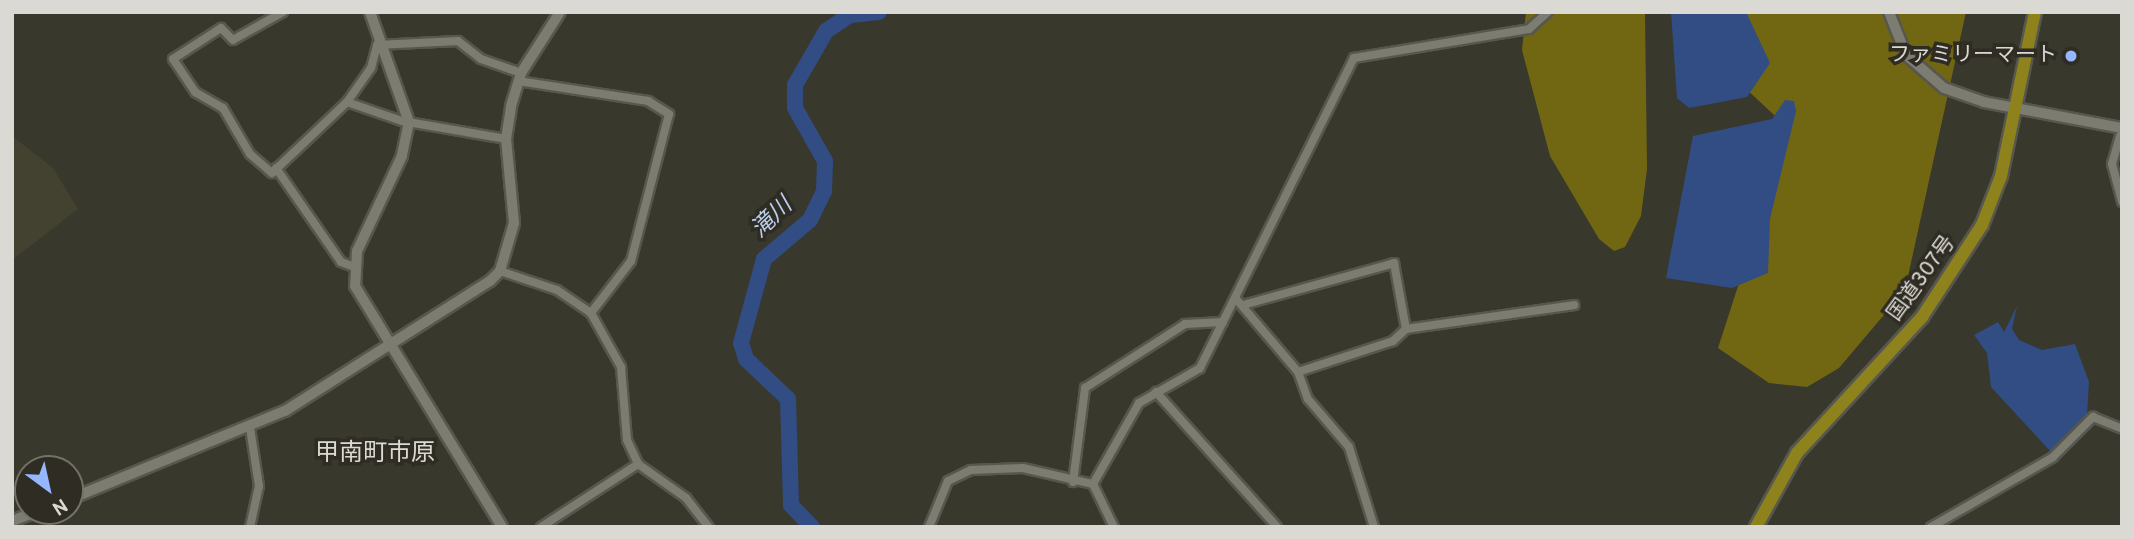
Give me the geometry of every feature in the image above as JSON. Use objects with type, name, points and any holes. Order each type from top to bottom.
[{"type":"highway","name":"国道307号","points":[[1756,527],[1797,453],[1956,272],[2001,176],[2035,12]]},
{"type":"street","points":[[283,12],[233,40],[221,28],[173,60],[195,92],[223,108],[256,161],[272,173],[347,102],[383,44]]},
{"type":"street","points":[[370,12],[408,122],[402,156],[366,229],[355,267],[362,306],[502,527]]},
{"type":"street","points":[[84,493],[250,428],[387,346],[500,271],[516,201],[506,139],[519,77],[560,12]]},
{"type":"street","points":[[1093,484],[1125,418],[1156,392],[1200,368],[1223,321],[1240,302],[1354,58],[1529,29],[1548,12]]},
{"type":"street","points":[[1889,12],[1906,55],[1933,82],[1970,98],[2016,105],[2121,132],[2112,164],[2122,202]]},
{"type":"street","points":[[383,44],[458,41],[481,59],[519,77],[648,101],[669,114],[631,261],[592,313]]},
{"type":"street","points":[[347,102],[408,122],[506,139]]},
{"type":"street","points":[[276,168],[341,262],[355,267]]},
{"type":"street","points":[[1240,302],[1394,263],[1406,329]]},
{"type":"street","points":[[500,271],[557,290],[592,313],[621,367],[623,420],[638,464],[686,498],[709,527]]},
{"type":"street","points":[[1240,302],[1298,372],[1308,398],[1358,466],[1374,527]]},
{"type":"street","points":[[1298,372],[1393,341],[1406,329],[1574,305]]},
{"type":"street","points":[[1073,482],[1085,388],[1185,324],[1223,321]]},
{"type":"street","points":[[1156,392],[1277,527]]},
{"type":"street","points":[[1931,527],[2053,457],[2093,416],[2122,429]]},
{"type":"street","points":[[250,428],[259,486],[250,527]]},
{"type":"street","points":[[541,527],[638,464]]},
{"type":"street","points":[[929,527],[948,481],[971,470],[1023,468],[1073,482],[1093,484]]},
{"type":"street","points":[[1093,484],[1114,527]]},
{"type":"shaded area","points":[[1526,12],[1645,12],[1647,169],[1641,216],[1625,247],[1614,251],[1599,239],[1550,156],[1522,50]]},
{"type":"shaded area","points":[[1721,12],[1966,12],[1905,290],[1839,368],[1807,387],[1769,383],[1718,348],[1789,129],[1744,87]]},
{"type":"shaded area","points":[[12,136],[53,168],[78,209],[12,260]]},
{"type":"water","points":[[1671,12],[1746,12],[1770,63],[1747,97],[1689,108],[1677,98]]},
{"type":"water","points":[[1785,100],[1794,101],[1796,111],[1770,219],[1768,273],[1732,288],[1666,278],[1693,136],[1772,119]]},
{"type":"water","points":[[2017,306],[2012,329],[2019,340],[2042,350],[2075,344],[2089,382],[2087,415],[2051,452],[1991,387],[1987,353],[1974,335],[1998,322],[2004,332]]},
{"type":"waterway","name":"滝川","points":[[812,527],[791,505],[788,399],[746,359],[741,343],[764,259],[810,220],[824,191],[825,161],[795,108],[795,85],[826,31],[850,15],[879,12]]},
{"type":"place","name":"ファミリーマート","points":[[2071,56]]},
{"type":"district","name":"甲南町市原","points":[[375,455]]}]
